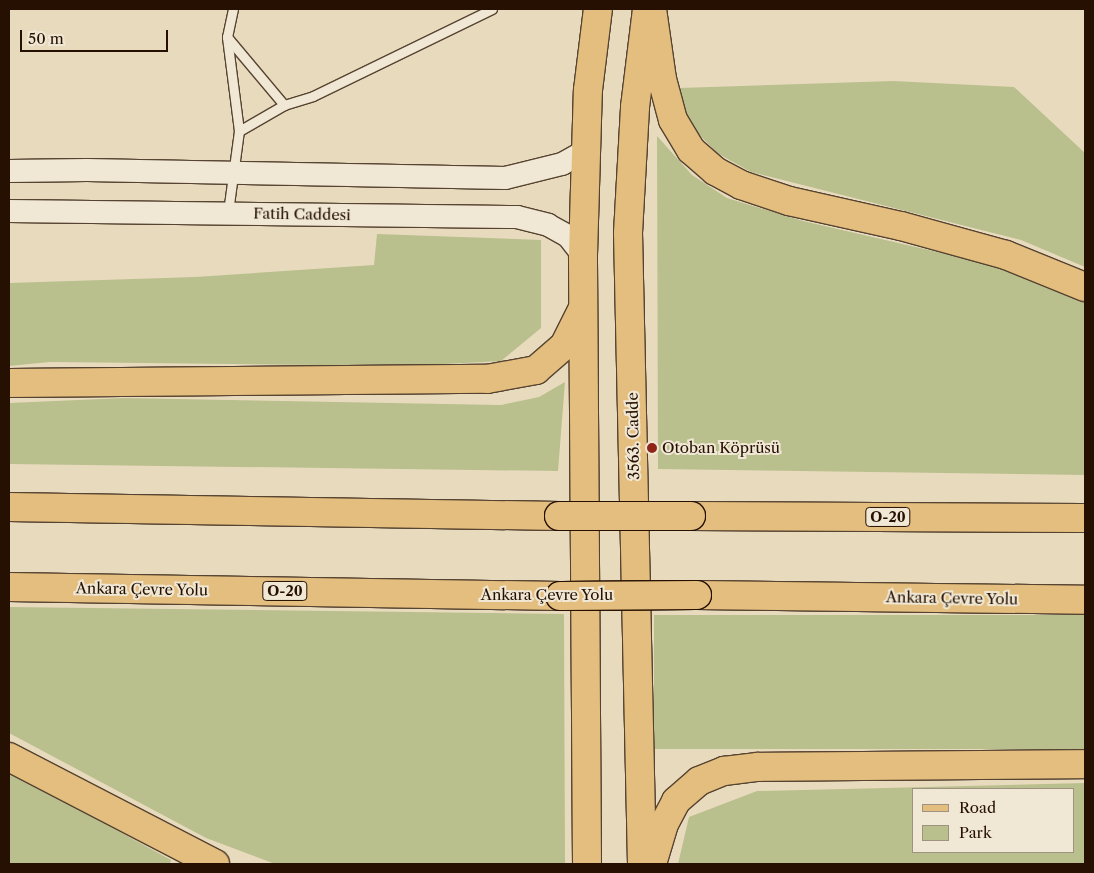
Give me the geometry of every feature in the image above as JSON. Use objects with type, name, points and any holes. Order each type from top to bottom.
[{"type":"main road","points":[[587,864],[582,255],[588,90],[598,9]]},
{"type":"main road","name":"3563. Cadde","points":[[642,864],[628,233],[635,107],[647,9]]},
{"type":"main road","points":[[652,9],[662,79],[672,120],[691,150],[715,171],[742,185],[789,201],[901,226],[1006,255],[1085,286]]},
{"type":"main road","points":[[9,383],[487,379],[536,370],[564,346],[583,308]]},
{"type":"main road","name":"O-20","points":[[9,507],[559,516],[1085,518]]},
{"type":"main road","name":"Ankara Çevre Yolu","points":[[9,587],[560,596],[697,595],[1085,600]]},
{"type":"main road","points":[[9,757],[215,864]]},
{"type":"main road","points":[[652,864],[664,824],[676,801],[699,781],[724,771],[758,767],[1085,764]]},
{"type":"street","points":[[9,171],[233,172],[505,178],[555,167],[587,150]]},
{"type":"street","name":"Fatih Caddesi","points":[[9,211],[228,212],[517,217],[548,225],[568,236],[582,255]]},
{"type":"lane","points":[[228,212],[239,131],[227,36],[233,9]]},
{"type":"lane","points":[[239,131],[284,105],[313,96],[492,9]]},
{"type":"lane","points":[[227,36],[284,105]]},
{"type":"green space","points":[[893,81],[1014,87],[1085,153],[1085,267],[1021,240],[751,172],[717,153],[688,123],[679,88]]},
{"type":"green space","points":[[657,136],[692,175],[727,198],[803,221],[972,260],[1034,280],[1085,302],[1085,475],[658,469]]},
{"type":"green space","points":[[377,234],[541,240],[541,328],[501,361],[409,366],[50,362],[9,366],[9,283],[195,277],[374,265]]},
{"type":"green space","points":[[565,382],[558,471],[9,464],[9,403],[124,398],[501,405],[539,397]]},
{"type":"green space","points":[[9,607],[564,614],[565,864],[275,864],[206,838],[9,733]]},
{"type":"green space","points":[[654,615],[1085,615],[1085,749],[654,749]]},
{"type":"green space","points":[[9,771],[171,860],[170,864],[9,864]]},
{"type":"green space","points":[[1085,783],[1085,864],[678,864],[689,817],[757,791]]},
{"type":"place","name":"Otoban Köprüsü","points":[[652,448]]}]
